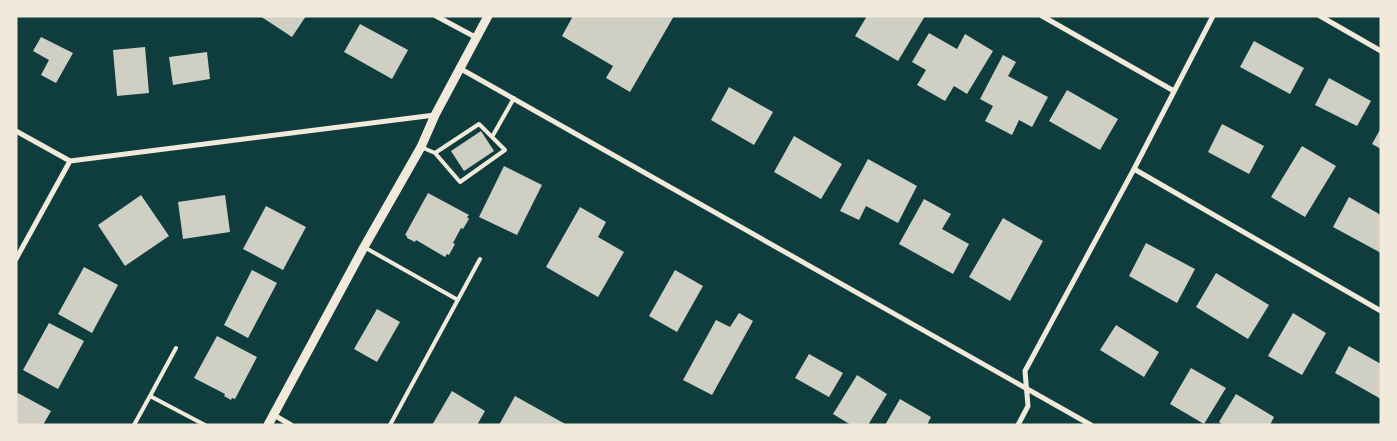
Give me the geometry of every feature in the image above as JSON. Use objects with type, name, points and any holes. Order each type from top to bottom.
[{"type":"street","points":[[436,16],[477,38]]},
{"type":"street","points":[[268,425],[364,247],[421,147],[435,115],[488,16]]},
{"type":"street","points":[[1042,16],[1174,91]]},
{"type":"street","points":[[1018,425],[1028,406],[1025,371],[1134,170],[1213,16]]},
{"type":"street","points":[[1320,16],[1381,50]]},
{"type":"street","points":[[461,69],[1091,425]]},
{"type":"street","points":[[16,131],[70,161],[435,115]]},
{"type":"street","points":[[16,259],[70,161]]},
{"type":"street","points":[[1134,170],[1381,311]]},
{"type":"street","points":[[274,415],[291,425]]},
{"type":"lane","points":[[492,137],[514,98]]},
{"type":"lane","points":[[421,147],[435,153],[460,182],[505,150],[479,124],[435,153]]},
{"type":"lane","points":[[364,247],[458,300]]},
{"type":"lane","points":[[390,425],[480,259]]},
{"type":"lane","points":[[134,425],[176,348]]},
{"type":"lane","points":[[150,396],[204,425]]},
{"type":"building","points":[[260,16],[306,16],[292,37]]},
{"type":"building","points":[[573,16],[674,16],[630,92],[606,78],[613,66],[562,36]]},
{"type":"building","points":[[867,16],[925,16],[898,61],[855,36]]},
{"type":"building","points":[[360,24],[408,50],[392,79],[344,52]]},
{"type":"building","points":[[929,33],[957,49],[965,34],[993,51],[967,94],[954,86],[945,101],[917,85],[926,70],[912,62]]},
{"type":"building","points":[[41,37],[73,53],[56,83],[41,75],[49,60],[33,51]]},
{"type":"building","points":[[1254,41],[1304,68],[1290,94],[1240,67]]},
{"type":"building","points":[[145,47],[149,93],[117,96],[113,50]]},
{"type":"building","points":[[207,52],[210,79],[173,85],[169,57]]},
{"type":"building","points":[[1003,55],[1016,62],[1008,76],[1048,97],[1032,127],[1019,120],[1012,135],[985,121],[993,106],[980,99]]},
{"type":"building","points":[[1329,78],[1371,101],[1357,126],[1315,105]]},
{"type":"building","points":[[729,87],[773,112],[754,145],[711,120]]},
{"type":"building","points":[[1067,90],[1118,119],[1100,150],[1049,121]]},
{"type":"building","points":[[1222,124],[1264,146],[1249,174],[1208,152]]},
{"type":"building","points":[[1381,128],[1381,149],[1372,144]]},
{"type":"building","points":[[481,131],[494,151],[464,171],[451,151]]},
{"type":"building","points":[[794,136],[842,164],[821,199],[774,172]]},
{"type":"building","points":[[1302,146],[1336,166],[1305,217],[1271,197]]},
{"type":"building","points":[[868,159],[917,186],[898,223],[866,206],[859,220],[840,211]]},
{"type":"building","points":[[504,166],[542,185],[517,235],[479,217]]},
{"type":"building","points":[[428,193],[469,215],[467,217],[469,219],[463,229],[461,228],[453,243],[455,244],[449,255],[447,254],[445,257],[416,240],[415,242],[407,238],[405,235]]},
{"type":"building","points":[[141,195],[169,236],[125,266],[98,225]]},
{"type":"building","points":[[225,195],[230,232],[183,239],[178,202]]},
{"type":"building","points":[[1349,197],[1381,215],[1381,253],[1333,227]]},
{"type":"building","points":[[924,199],[951,214],[942,229],[969,244],[953,274],[899,244]]},
{"type":"building","points":[[266,206],[306,227],[283,270],[243,249]]},
{"type":"building","points":[[580,207],[606,222],[598,237],[624,252],[598,297],[546,267]]},
{"type":"building","points":[[1003,218],[1043,241],[1010,301],[969,277]]},
{"type":"building","points":[[1146,243],[1195,269],[1177,303],[1129,276]]},
{"type":"building","points":[[84,267],[118,285],[92,333],[58,314]]},
{"type":"building","points":[[252,270],[277,283],[248,338],[224,325]]},
{"type":"building","points":[[675,270],[703,286],[677,332],[649,316]]},
{"type":"building","points":[[1216,273],[1269,305],[1248,339],[1196,307]]},
{"type":"building","points":[[377,309],[400,322],[377,362],[354,349]]},
{"type":"building","points":[[739,313],[753,321],[712,395],[683,380],[716,320],[730,327]]},
{"type":"building","points":[[1293,313],[1326,333],[1302,375],[1268,356]]},
{"type":"building","points":[[49,323],[84,341],[58,389],[23,370]]},
{"type":"building","points":[[1116,325],[1159,352],[1144,377],[1100,350]]},
{"type":"building","points":[[217,336],[257,357],[235,399],[232,398],[231,400],[224,396],[225,394],[194,378]]},
{"type":"building","points":[[1349,346],[1381,364],[1381,399],[1335,373]]},
{"type":"building","points":[[809,354],[843,373],[829,397],[795,378]]},
{"type":"building","points":[[1191,368],[1226,388],[1204,424],[1170,404]]},
{"type":"building","points":[[857,375],[887,394],[868,425],[851,425],[833,414]]},
{"type":"building","points":[[452,391],[485,411],[477,425],[432,425]]},
{"type":"building","points":[[18,393],[51,411],[43,425],[16,425],[16,395]]},
{"type":"building","points":[[1236,394],[1274,417],[1270,425],[1223,425],[1219,422]]},
{"type":"building","points":[[515,396],[567,425],[499,425]]},
{"type":"building","points":[[900,399],[931,417],[927,425],[885,425]]}]
